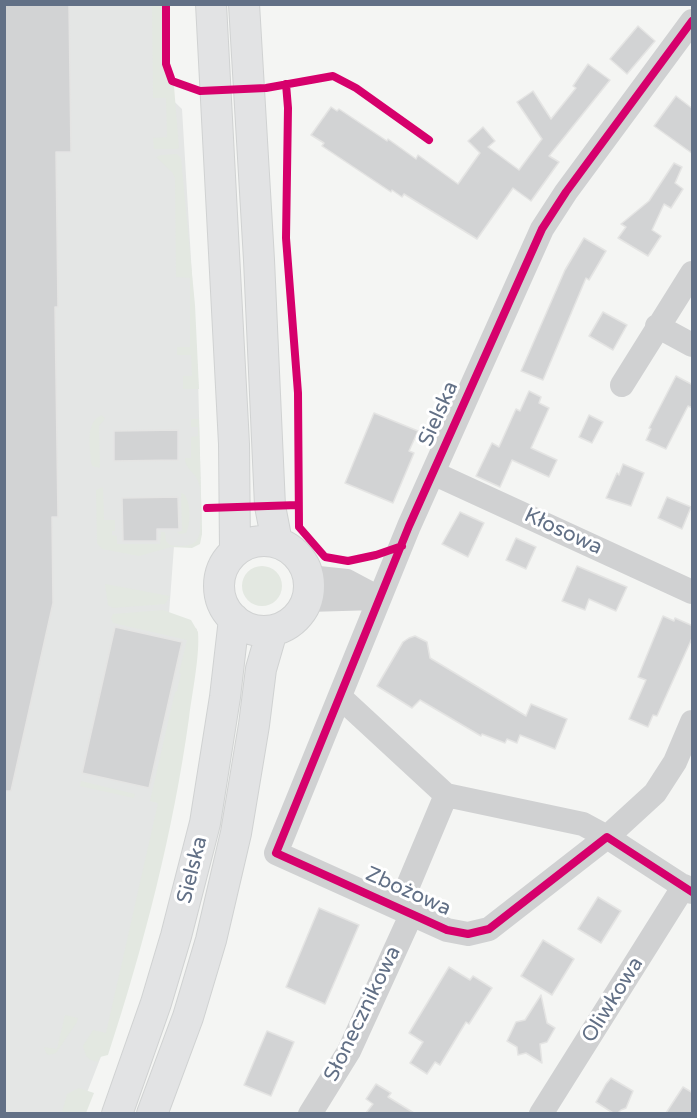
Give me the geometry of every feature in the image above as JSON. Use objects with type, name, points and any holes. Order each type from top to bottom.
[{"type":"main road","points":[[211,4],[234,444],[235,550]]},
{"type":"main road","points":[[244,4],[270,506],[277,542]]},
{"type":"main road","points":[[262,540],[277,542],[298,555],[305,565],[308,588],[302,611],[294,620],[272,631],[258,631],[245,627],[225,609],[220,596],[221,573],[226,560],[235,550],[248,543],[262,540]]},
{"type":"main road","name":"Sielska","points":[[117,1113],[156,1003],[205,823],[225,697],[234,619]]},
{"type":"main road","name":"Sielska","points":[[152,1113],[188,1017],[212,940],[236,833],[261,669],[272,631]]},
{"type":"street","name":"Sielska","points":[[276,853],[379,598],[542,229],[566,192],[693,21]]},
{"type":"street","points":[[621,385],[693,273]]},
{"type":"street","points":[[657,326],[693,345]]},
{"type":"street","name":"Kłosowa","points":[[433,473],[693,592]]},
{"type":"street","points":[[308,588],[379,598]]},
{"type":"street","points":[[340,697],[446,795],[583,824],[607,837]]},
{"type":"street","name":"Zbożowa","points":[[276,853],[447,930],[468,934],[489,929],[607,837],[655,793],[675,762],[693,722]]},
{"type":"street","name":"Słonecznikowa","points":[[310,1113],[349,1051],[405,910],[446,795]]},
{"type":"street","name":"Oliwkowa","points":[[541,1113],[688,889],[607,837]]},
{"type":"shaded area","points":[[5,5],[153,5],[154,82],[182,109],[198,376],[202,533],[199,542],[190,546],[174,546],[169,614],[197,629],[111,1031],[79,1113],[5,1114]]},
{"type":"shaded area","points":[[152,5],[164,5],[164,65],[166,74],[174,86],[179,148],[177,149],[154,149],[153,138],[167,137],[166,98],[153,98]]},
{"type":"shaded area","points":[[177,154],[181,158],[195,305],[199,389],[183,389],[183,376],[192,376],[191,355],[177,355],[177,347],[190,347],[190,278],[176,277],[175,178],[172,172],[156,157]]},
{"type":"shaded area","points":[[102,415],[105,419],[99,426],[100,468],[92,466],[90,435],[93,423]]},
{"type":"shaded area","points":[[191,419],[199,419],[202,534],[200,544],[192,548],[171,547],[139,556],[102,549],[97,543],[96,490],[103,487],[104,520],[115,520],[115,531],[112,531],[112,535],[117,536],[117,544],[160,544],[161,532],[165,532],[166,541],[170,545],[189,545],[198,539],[200,488],[186,465],[185,458],[191,458],[191,437],[198,436],[198,427],[191,427]]},
{"type":"shaded area","points":[[181,493],[188,502],[189,519],[186,533],[179,534],[177,532],[182,531]]},
{"type":"shaded area","points":[[262,566],[270,567],[276,572],[281,578],[281,594],[276,600],[270,605],[262,606],[254,605],[248,600],[243,594],[242,586],[243,578],[248,572],[254,567]]},
{"type":"shaded area","points":[[105,584],[170,596],[165,604],[113,608],[108,605]]},
{"type":"shaded area","points":[[163,610],[191,620],[198,632],[195,675],[175,804],[156,888],[134,972],[108,1055],[100,1057],[98,1062],[86,1056],[83,1046],[93,1030],[106,1033],[158,803],[150,801],[187,640],[113,623],[111,618],[113,614]]},
{"type":"shaded area","points":[[81,781],[135,794],[134,798],[80,786]]},
{"type":"shaded area","points":[[65,1015],[78,1018],[77,1022],[56,1053],[49,1055],[44,1047],[57,1049]]},
{"type":"shaded area","points":[[79,1088],[94,1093],[86,1113],[62,1113],[67,1094]]},
{"type":"building","points":[[4,4],[69,4],[71,152],[56,152],[58,307],[55,307],[58,517],[52,517],[53,603],[11,791],[4,791]]},
{"type":"building","points":[[638,26],[655,41],[627,74],[610,59]]},
{"type":"building","points":[[588,64],[610,80],[549,156],[559,162],[531,201],[513,188],[477,239],[404,194],[402,197],[392,190],[391,192],[322,146],[324,143],[311,135],[331,107],[337,111],[339,109],[416,159],[418,155],[458,184],[480,153],[468,141],[483,127],[495,141],[488,147],[519,170],[542,139],[517,102],[533,91],[551,119],[576,88],[573,86]]},
{"type":"building","points":[[676,96],[693,109],[693,154],[654,126]]},
{"type":"building","points":[[674,163],[682,167],[675,183],[683,189],[671,208],[664,204],[652,230],[661,236],[648,256],[618,238],[626,227],[621,224],[649,201]]},
{"type":"building","points":[[584,238],[606,251],[589,280],[586,278],[543,380],[521,371],[565,270]]},
{"type":"building","points":[[603,312],[627,325],[613,350],[589,336]]},
{"type":"building","points":[[676,376],[693,385],[693,408],[688,406],[666,449],[646,440],[651,429],[649,428]]},
{"type":"building","points":[[529,391],[541,397],[539,403],[549,408],[531,448],[557,460],[549,477],[512,460],[500,487],[476,476],[492,443],[499,447],[516,409],[520,411]]},
{"type":"building","points":[[374,413],[418,431],[409,451],[414,453],[393,503],[345,483]]},
{"type":"building","points":[[589,415],[603,422],[592,443],[579,437]]},
{"type":"building","points":[[178,430],[178,460],[114,461],[114,431]]},
{"type":"building","points":[[623,464],[644,473],[631,506],[606,498]]},
{"type":"building","points":[[178,497],[179,529],[157,529],[157,541],[123,541],[122,498]]},
{"type":"building","points":[[667,497],[691,507],[682,529],[658,518]]},
{"type":"building","points":[[460,512],[484,523],[468,557],[442,544]]},
{"type":"building","points":[[516,538],[536,547],[526,569],[506,560]]},
{"type":"building","points":[[577,566],[627,587],[616,611],[589,599],[585,610],[562,601]]},
{"type":"building","points":[[663,616],[674,621],[675,618],[693,626],[693,636],[657,716],[653,715],[648,727],[629,719],[646,680],[638,677]]},
{"type":"building","points":[[115,627],[182,642],[149,788],[82,773]]},
{"type":"building","points":[[415,636],[427,642],[430,658],[526,716],[531,704],[567,719],[555,749],[520,735],[517,743],[507,739],[505,743],[482,734],[481,736],[420,700],[412,708],[377,686],[403,642]]},
{"type":"building","points":[[598,897],[621,911],[601,943],[578,929]]},
{"type":"building","points":[[319,908],[359,925],[325,1004],[286,987]]},
{"type":"building","points":[[543,940],[574,959],[552,995],[521,976]]},
{"type":"building","points":[[449,967],[470,980],[473,976],[492,988],[469,1024],[466,1022],[440,1065],[435,1062],[427,1074],[410,1063],[423,1042],[409,1033]]},
{"type":"building","points":[[541,995],[547,1023],[555,1028],[547,1042],[540,1044],[542,1063],[526,1053],[518,1055],[517,1047],[507,1041],[516,1022],[525,1020]]},
{"type":"building","points":[[267,1031],[294,1042],[271,1096],[244,1085]]},
{"type":"building","points":[[611,1078],[633,1091],[626,1108],[618,1113],[613,1113],[596,1102]]},
{"type":"building","points":[[376,1084],[391,1093],[388,1097],[414,1113],[366,1113],[373,1104],[366,1099]]},
{"type":"building","points":[[683,1087],[693,1093],[693,1113],[666,1113]]},
{"type":"cycle path","points":[[166,4],[166,64],[172,81],[200,91],[266,88],[333,76],[356,88],[429,140]]},
{"type":"cycle path","points":[[692,21],[566,192],[542,229],[409,526],[276,853],[447,930],[468,934],[489,929],[607,837],[692,892]]},
{"type":"cycle path","points":[[286,84],[288,108],[286,238],[298,393],[299,527],[325,557],[348,561],[402,546]]},
{"type":"cycle path","points":[[207,508],[298,505]]}]
